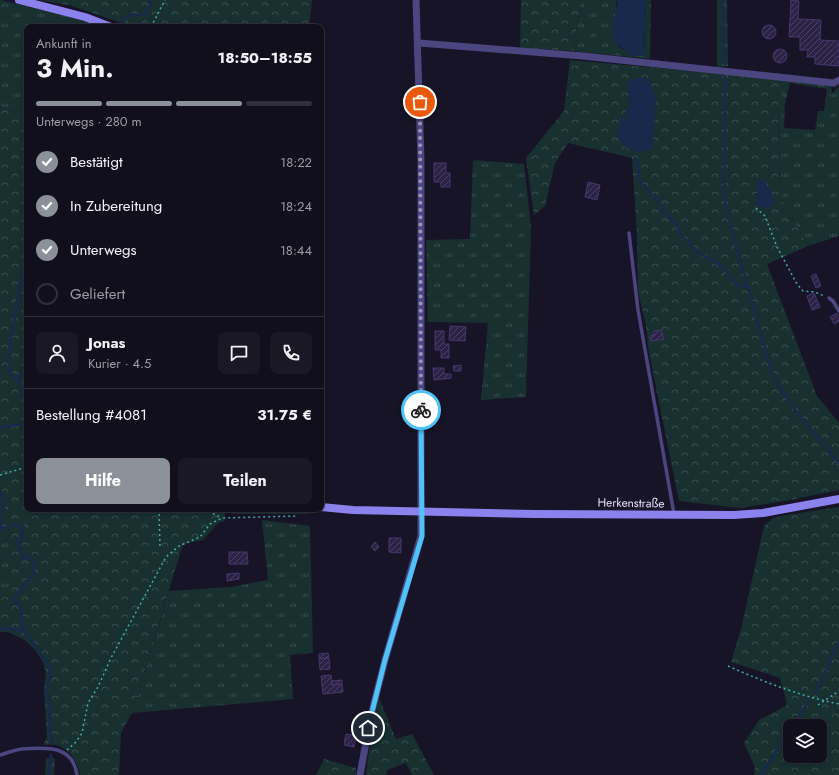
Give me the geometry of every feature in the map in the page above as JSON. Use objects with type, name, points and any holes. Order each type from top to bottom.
[{"type":"main road","points":[[20,0],[85,16],[104,24]]},
{"type":"main road","name":"Herkenstraße","points":[[324,507],[353,510],[734,515],[763,513],[839,499]]},
{"type":"street","points":[[360,775],[371,715],[383,667],[422,536],[421,168],[419,44],[416,0]]},
{"type":"street","points":[[419,44],[583,56],[834,83],[839,80]]},
{"type":"lane","points":[[629,233],[638,310],[674,515]]},
{"type":"lane","points":[[829,298],[833,301],[839,311]]},
{"type":"lane","points":[[0,755],[21,749],[56,749],[64,752],[70,757],[78,775]]},
{"type":"path","points":[[153,24],[165,0]]},
{"type":"path","points":[[756,208],[765,216],[777,247],[797,284],[803,290],[815,292],[829,298]]},
{"type":"path","points":[[0,475],[24,468]]},
{"type":"path","points":[[159,512],[160,548]]},
{"type":"path","points":[[210,512],[222,518]]},
{"type":"path","points":[[64,752],[76,742],[82,733],[88,703],[98,687],[111,658],[166,557],[179,546],[200,537],[210,524],[222,518],[298,516]]},
{"type":"path","points":[[728,666],[770,684],[824,701],[839,704]]},
{"type":"path","points":[[818,705],[839,691]]},
{"type":"green space","points":[[0,0],[80,19],[93,24],[24,24],[24,117],[0,106]]},
{"type":"green space","points":[[38,0],[312,0],[309,24],[125,24],[69,5]]},
{"type":"green space","points":[[521,0],[581,0],[573,51],[520,48]]},
{"type":"green space","points":[[581,0],[618,0],[616,4],[618,46],[629,53],[644,56],[646,0],[651,0],[650,59],[573,51]]},
{"type":"green space","points":[[717,0],[727,0],[728,66],[717,67]]},
{"type":"green space","points":[[570,60],[790,80],[779,105],[778,161],[783,203],[808,246],[767,264],[817,396],[839,423],[839,490],[785,501],[739,508],[679,501],[649,353],[646,325],[638,292],[637,235],[632,158],[568,143],[555,163],[545,206],[534,215],[526,158],[564,111]],"holes":[[[628,96],[656,98],[652,148],[639,152],[632,145],[617,136],[621,125],[628,117],[630,105]]]},
{"type":"green space","points":[[790,80],[831,86],[832,94],[839,85],[839,236],[808,246],[783,203],[778,161],[779,105]],"holes":[[[790,83],[827,89],[824,111],[818,111],[815,130],[784,128],[785,104]]]},
{"type":"green space","points":[[0,106],[24,117],[24,512],[226,512],[224,522],[219,522],[203,540],[183,544],[132,713],[121,733],[119,775],[80,775],[75,761],[69,753],[56,745],[43,745],[47,737],[44,689],[46,673],[43,662],[36,651],[25,640],[8,632],[0,632],[0,597],[12,596],[12,558],[0,524]]},
{"type":"green space","points":[[473,160],[524,164],[531,227],[526,397],[481,400],[488,323],[428,322],[426,240],[470,239]]},
{"type":"green space","points":[[839,507],[839,775],[754,775],[755,767],[744,743],[759,720],[787,705],[780,678],[731,662],[741,629],[764,526],[772,519],[780,516]]},
{"type":"green space","points":[[231,512],[310,512],[310,514],[231,514]]},
{"type":"green space","points":[[262,520],[310,526],[313,653],[290,655],[293,699],[132,713],[169,591],[231,587],[268,580]]},
{"type":"green space","points":[[0,524],[12,558],[12,596],[0,597]]},
{"type":"green space","points":[[379,698],[396,739],[412,734],[434,775],[412,775],[406,763],[387,770],[386,775],[366,775],[371,735]]},
{"type":"green space","points":[[46,758],[55,758],[54,775],[45,775]]},
{"type":"green space","points":[[324,759],[356,768],[356,775],[316,775]]},
{"type":"water","points":[[618,0],[646,0],[644,56],[631,56],[614,42],[613,26]]},
{"type":"water","points":[[645,77],[651,83],[656,98],[652,148],[639,152],[633,152],[632,146],[630,149],[625,147],[617,136],[621,125],[618,122],[621,118],[626,120],[628,117],[625,114],[630,105],[628,96],[628,82],[633,79]]},
{"type":"water","points":[[764,180],[767,187],[771,189],[774,204],[770,204],[770,210],[756,205],[758,181]]},
{"type":"building","points":[[791,0],[799,1],[798,19],[821,20],[820,40],[839,41],[839,66],[815,64],[815,57],[807,57],[808,50],[800,50],[800,37],[789,37]]},
{"type":"building","points":[[766,25],[772,25],[776,29],[776,35],[772,39],[766,39],[762,35],[762,29]]},
{"type":"building","points":[[777,49],[783,49],[787,53],[787,59],[783,63],[777,63],[773,59],[773,53]]},
{"type":"building","points":[[434,163],[446,163],[446,173],[450,173],[450,187],[441,187],[441,182],[434,182]]},
{"type":"building","points":[[588,182],[600,185],[597,200],[585,197]]},
{"type":"building","points":[[816,274],[821,286],[816,288],[811,276]]},
{"type":"building","points":[[814,293],[820,307],[812,310],[807,296]]},
{"type":"building","points":[[837,313],[839,321],[834,324],[830,317]]},
{"type":"building","points":[[450,326],[466,327],[465,341],[449,340]]},
{"type":"building","points":[[661,330],[664,339],[651,341],[650,336],[654,335],[654,331]]},
{"type":"building","points":[[435,331],[444,331],[444,344],[449,344],[449,358],[441,358],[441,350],[435,350]]},
{"type":"building","points":[[461,365],[461,371],[454,371],[453,366]]},
{"type":"building","points":[[433,368],[444,368],[444,374],[451,374],[451,378],[434,380]]},
{"type":"building","points":[[389,538],[401,538],[401,553],[389,552]]},
{"type":"building","points":[[375,542],[379,547],[375,551],[371,547]]},
{"type":"building","points":[[229,552],[247,552],[248,564],[229,564]]},
{"type":"building","points":[[239,573],[239,579],[227,581],[227,574]]},
{"type":"building","points":[[328,653],[329,657],[319,659],[319,654]]},
{"type":"building","points":[[329,658],[330,669],[320,670],[319,659]]},
{"type":"building","points":[[331,675],[332,685],[342,684],[343,692],[323,694],[321,676]]},
{"type":"building","points":[[342,680],[342,684],[332,685],[332,681]]},
{"type":"building","points":[[346,734],[356,735],[354,747],[344,745]]},
{"type":"waterway","points":[[121,24],[129,16],[145,14],[150,6],[151,0]]},
{"type":"waterway","points":[[723,0],[724,64]]},
{"type":"waterway","points":[[724,76],[724,194],[728,217],[772,373],[794,409],[839,463]]},
{"type":"waterway","points":[[636,158],[639,167],[638,177],[641,183],[654,198],[658,199],[663,211],[675,223],[683,238],[689,241],[699,253],[721,266],[735,283],[740,286],[747,287]]},
{"type":"waterway","points":[[16,379],[10,372],[8,359],[20,284],[24,271]]},
{"type":"waterway","points":[[24,375],[19,376],[16,379],[22,386],[24,396]]},
{"type":"waterway","points":[[0,427],[24,424]]},
{"type":"waterway","points":[[0,491],[5,502],[3,511],[0,512]]},
{"type":"waterway","points":[[0,516],[1,529],[21,525],[23,527],[22,537],[17,541],[21,550],[21,556],[24,559],[28,557],[31,558],[34,566],[33,575],[28,579],[27,584],[22,587],[14,599],[21,609],[22,626],[47,663],[51,674],[47,688],[52,744]]},
{"type":"waterway","points":[[0,628],[15,629],[25,632]]},
{"type":"waterway","points":[[815,693],[839,642]]},
{"type":"waterway","points":[[797,719],[808,702]]},
{"type":"waterway","points":[[761,775],[783,741]]},
{"type":"waterway","points":[[49,775],[51,755]]},
{"type":"way so far","points":[[420,102],[421,410]]},
{"type":"route","points":[[368,728],[385,660],[422,536],[421,410]]}]
